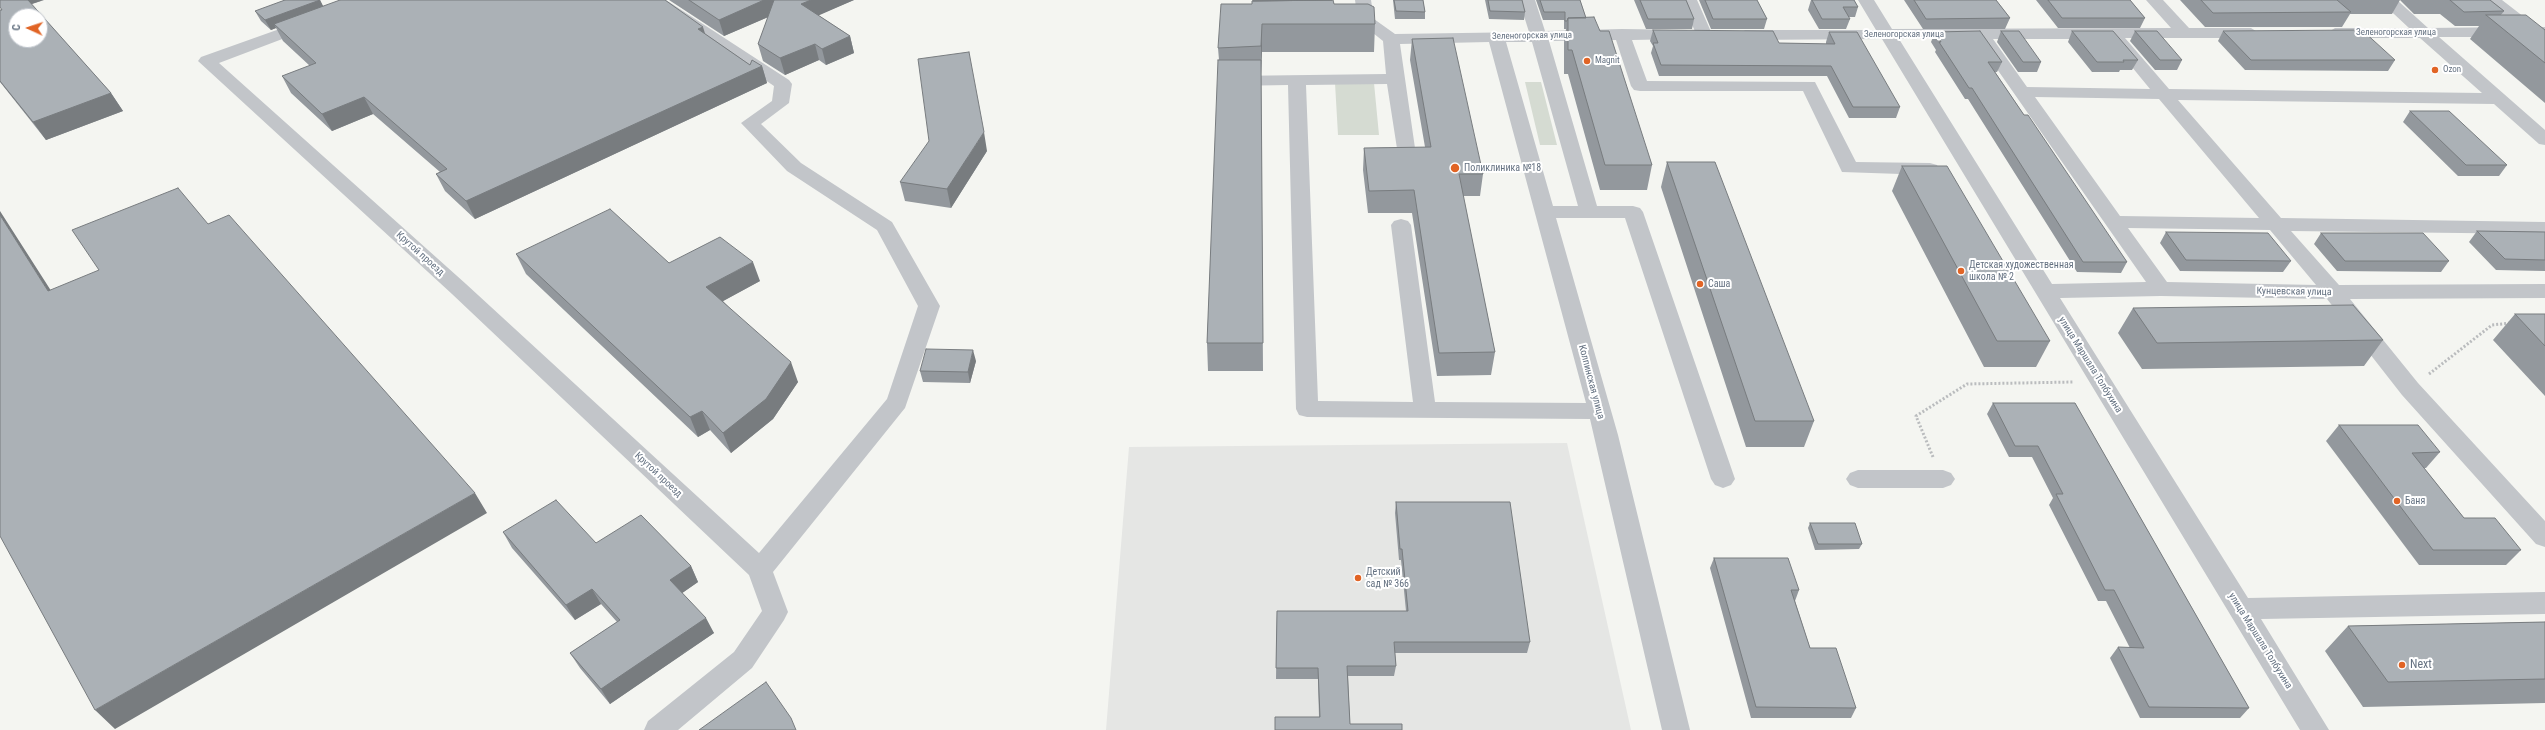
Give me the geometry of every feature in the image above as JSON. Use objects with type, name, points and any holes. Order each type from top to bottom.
[{"type":"street","points":[[655,0],[783,84],[780,102],[750,123],[794,167],[885,226],[929,306],[897,402],[760,570],[775,612],[742,660],[658,730]]},
{"type":"street","points":[[1363,0],[1358,21],[1391,39],[1395,79],[1407,155]]},
{"type":"street","points":[[1527,0],[1537,35],[1551,74],[1589,212]]},
{"type":"street","points":[[1689,0],[1717,34]]},
{"type":"street","name":"улица Маршала Толбухина","points":[[1866,0],[1887,36],[1956,169],[2044,291],[2315,730]]},
{"type":"street","points":[[2154,0],[2185,34]]},
{"type":"street","points":[[2387,0],[2545,140]]},
{"type":"street","points":[[2492,0],[2538,32],[2545,42]]},
{"type":"street","name":"Крутой проезд","points":[[323,19],[207,61],[460,289],[760,570]]},
{"type":"street","name":"Зеленогорская улица","points":[[2320,33],[2538,32]]},
{"type":"street","name":"Зеленогорская улица","points":[[1391,39],[1622,34],[1887,36],[2264,33]]},
{"type":"street","points":[[1622,34],[1640,86],[1809,86],[1849,168],[1956,169]]},
{"type":"street","points":[[2113,34],[2333,292],[2410,389],[2545,537]]},
{"type":"street","points":[[1982,35],[2161,289]]},
{"type":"street","name":"Колпинская улица","points":[[1496,36],[1599,411],[1676,730]]},
{"type":"street","points":[[1226,81],[1395,79]]},
{"type":"street","points":[[1296,80],[1307,409],[1599,411]]},
{"type":"street","points":[[2022,92],[2499,99]]},
{"type":"street","points":[[1545,212],[1634,212],[1723,479]]},
{"type":"street","points":[[2114,222],[2276,226],[2545,228]]},
{"type":"street","points":[[1401,225],[1425,410]]},
{"type":"street","name":"Кунцевская улица","points":[[2044,291],[2161,289],[2333,292],[2545,291]]},
{"type":"street","points":[[1858,479],[1942,480]]},
{"type":"street","points":[[2241,609],[2545,603]]},
{"type":"path","points":[[2410,389],[2492,325],[2515,322]]},
{"type":"path","points":[[1942,480],[1916,416],[1967,384],[2100,382]]},
{"type":"shaded area","points":[[1525,82],[1541,82],[1557,145],[1540,145]]},
{"type":"shaded area","points":[[1335,83],[1374,83],[1379,135],[1338,135]]},
{"type":"shaded area","name":"Детский сад № 366","points":[[1567,443],[1631,730],[1106,730],[1129,447]]},
{"type":"building","points":[[0,0],[28,0],[35,8],[8,8],[8,48],[48,48],[48,22],[111,93],[33,122],[0,81],[0,10],[2,10],[0,7]]},
{"type":"building","points":[[285,0],[320,0],[265,20],[255,11]]},
{"type":"building","points":[[340,0],[665,0],[703,27],[698,29],[750,65],[752,60],[762,66],[466,201],[436,174],[447,169],[364,97],[322,114],[282,76],[316,63],[274,24]]},
{"type":"building","points":[[689,0],[764,0],[719,20]]},
{"type":"building","points":[[774,0],[811,0],[801,4],[850,36],[822,49],[815,44],[780,58],[758,44]]},
{"type":"building","points":[[1253,0],[1332,0],[1253,1]]},
{"type":"building","points":[[1333,0],[1334,4],[1368,4],[1374,7],[1375,24],[1262,24],[1261,46],[1218,48],[1221,4],[1252,4],[1252,1]]},
{"type":"building","points":[[1394,0],[1423,0],[1425,12],[1396,11]]},
{"type":"building","points":[[1488,0],[1522,0],[1525,12],[1490,11]]},
{"type":"building","points":[[1540,0],[1580,0],[1586,18],[1568,18],[1567,21],[1565,21],[1565,12],[1544,12]]},
{"type":"building","points":[[1640,0],[1686,0],[1694,19],[1648,19]]},
{"type":"building","points":[[1705,0],[1757,0],[1767,19],[1713,19]]},
{"type":"building","points":[[1812,0],[1854,0],[1858,7],[1843,7],[1850,19],[1822,19]]},
{"type":"building","points":[[1914,0],[1996,0],[2010,18],[1926,19]]},
{"type":"building","points":[[2048,0],[2130,0],[2145,18],[2062,18]]},
{"type":"building","points":[[2201,0],[2337,0],[2351,12],[2213,13]]},
{"type":"building","points":[[2450,0],[2490,0],[2504,11],[2464,12]]},
{"type":"building","points":[[2486,15],[2526,15],[2545,30],[2545,63]]},
{"type":"building","points":[[1594,17],[1600,31],[1609,31],[1652,165],[1605,165],[1572,50],[1568,50],[1568,18]]},
{"type":"building","points":[[1653,30],[1773,31],[1779,43],[1835,44],[1829,32],[1857,32],[1900,107],[1853,107],[1831,66],[1661,65],[1653,43],[1658,43]]},
{"type":"building","points":[[2362,30],[2395,60],[2251,60],[2223,31]]},
{"type":"building","points":[[1980,31],[2002,62],[1988,62],[2024,115],[2028,115],[2127,262],[2083,262],[1972,88],[1969,88],[1939,42],[1941,42],[1935,32]]},
{"type":"building","points":[[2001,31],[2019,31],[2041,62],[2023,62]]},
{"type":"building","points":[[2072,31],[2113,31],[2138,60],[2123,60],[2124,62],[2097,62]]},
{"type":"building","points":[[2135,31],[2157,31],[2182,60],[2160,60]]},
{"type":"building","points":[[1453,38],[1483,174],[1459,174],[1495,352],[1439,353],[1414,190],[1369,191],[1364,148],[1431,147],[1412,39]]},
{"type":"building","points":[[969,52],[984,132],[947,189],[900,182],[929,141],[918,59]]},
{"type":"building","points":[[1218,60],[1261,60],[1263,343],[1207,343]]},
{"type":"building","points":[[2410,111],[2449,111],[2507,165],[2466,165]]},
{"type":"building","points":[[1667,162],[1715,162],[1814,421],[1755,421]]},
{"type":"building","points":[[1902,166],[1947,166],[2050,341],[1997,341]]},
{"type":"building","points":[[178,188],[208,224],[229,215],[475,493],[95,710],[0,536],[0,215],[48,291],[99,270],[72,230]]},
{"type":"building","points":[[610,209],[669,263],[720,237],[753,262],[706,287],[791,362],[766,399],[723,433],[702,411],[690,417],[516,254]]},
{"type":"building","points":[[2477,231],[2545,232],[2545,260],[2505,259]]},
{"type":"building","points":[[2166,232],[2268,233],[2291,261],[2186,260]]},
{"type":"building","points":[[2321,233],[2423,233],[2449,261],[2345,261]]},
{"type":"building","points":[[2353,305],[2383,340],[2157,343],[2133,308]]},
{"type":"building","points":[[2515,314],[2545,314],[2545,346]]},
{"type":"building","points":[[926,349],[973,350],[968,372],[920,371]]},
{"type":"building","points":[[1993,403],[2075,403],[2249,708],[2149,707],[2118,647],[2144,648],[2114,590],[2105,590],[2056,494],[2063,494],[2038,446],[2015,446]]},
{"type":"building","points":[[2339,425],[2418,425],[2440,452],[2412,453],[2464,518],[2495,518],[2521,550],[2433,550]]},
{"type":"building","points":[[556,500],[596,543],[641,515],[691,566],[670,580],[706,618],[601,689],[570,653],[620,620],[592,589],[566,605],[503,532]]},
{"type":"building","name":"Детский сад № 366","points":[[1396,502],[1510,502],[1530,642],[1394,642],[1396,666],[1347,666],[1350,724],[1402,724],[1402,730],[1275,730],[1275,717],[1320,717],[1318,668],[1276,668],[1277,611],[1408,611]]},
{"type":"building","points":[[1810,523],[1855,523],[1862,544],[1818,544]]},
{"type":"building","points":[[1714,558],[1788,558],[1799,590],[1791,590],[1810,648],[1836,648],[1856,708],[1756,707]]},
{"type":"building","points":[[2545,622],[2545,679],[2388,682],[2348,626]]},
{"type":"building","points":[[766,682],[791,718],[796,730],[699,730]]},
{"type":"place","name":"Magnit","points":[[1587,61]]},
{"type":"place","name":"Ozon","points":[[2435,70]]},
{"type":"place","name":"Поликлиника №18","points":[[1455,168]]},
{"type":"place","name":"Детская художественная школа № 2","points":[[1961,271]]},
{"type":"place","name":"Саша","points":[[1700,284]]},
{"type":"place","name":"Баня","points":[[2397,501]]},
{"type":"place","name":"Детский сад № 366","points":[[1358,578]]},
{"type":"place","name":"Next","points":[[2402,665]]}]
